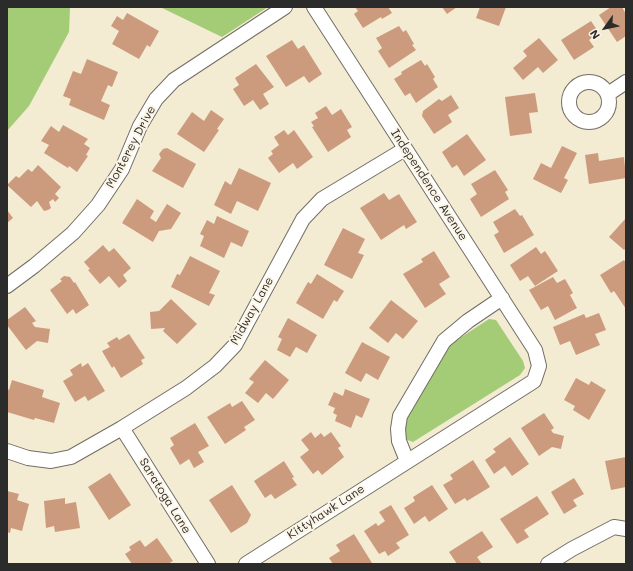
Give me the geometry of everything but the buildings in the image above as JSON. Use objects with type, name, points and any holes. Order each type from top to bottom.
[{"type":"street","name":"Monterey Drive","points":[[7,286],[34,266],[73,233],[98,205],[122,169],[140,126],[156,99],[174,80],[285,7]]},
{"type":"street","name":"Independence Avenue","points":[[314,7],[535,350],[539,366]]},
{"type":"street","points":[[608,94],[626,82]]},
{"type":"street","name":"Midway Lane","points":[[7,451],[28,458],[51,461],[71,456],[122,428],[186,388],[216,366],[235,345],[302,219],[322,199],[405,149]]},
{"type":"street","points":[[407,461],[399,441],[398,429],[400,416],[433,358],[444,341],[468,321],[502,298]]},
{"type":"street","name":"Kittyhawk Lane","points":[[246,564],[534,381],[539,366]]},
{"type":"street","name":"Saratoga Lane","points":[[122,428],[208,564]]},
{"type":"street","points":[[548,564],[572,549],[614,527],[626,529]]},
{"type":"green space","points":[[7,7],[70,7],[69,32],[29,106],[7,131]]},
{"type":"green space","points":[[160,7],[268,7],[222,37]]},
{"type":"green space","points":[[489,319],[496,320],[523,361],[525,368],[520,375],[413,442],[402,438],[402,428],[431,370],[451,344]]}]
